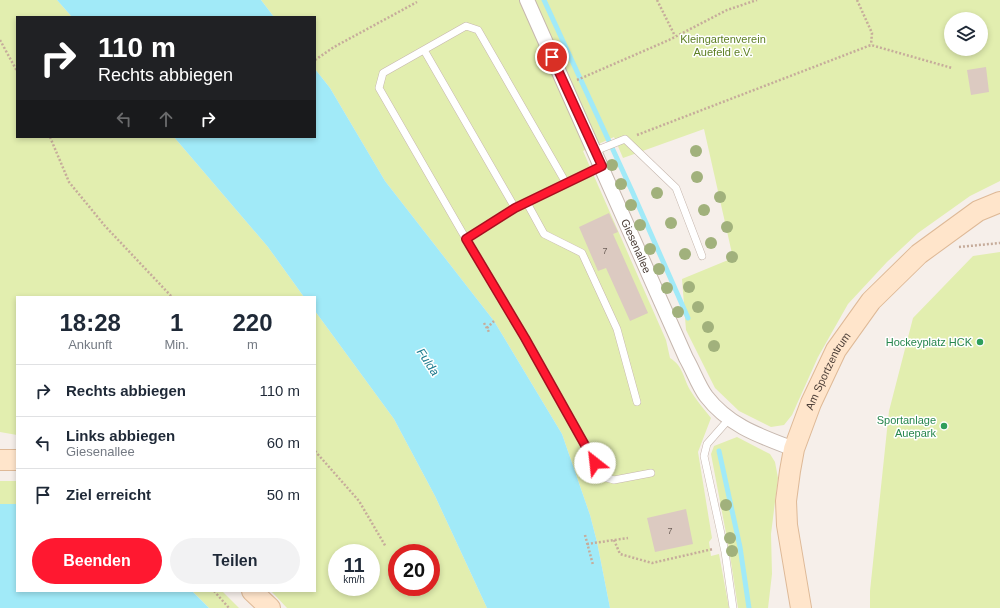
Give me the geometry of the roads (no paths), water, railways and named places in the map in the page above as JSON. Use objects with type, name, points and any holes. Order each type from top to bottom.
[{"type":"street","name":"Giesenallee","points":[[527,0],[599,149],[602,166],[705,395],[718,410],[747,430],[794,449]]},
{"type":"street","name":"Am Sportzentrum","points":[[801,608],[791,556],[786,501],[794,449],[811,403],[836,350],[871,301],[919,254],[978,211],[1000,202]]},
{"type":"street","points":[[0,460],[16,460]]},
{"type":"street","points":[[253,592],[270,608]]},
{"type":"lane","points":[[566,183],[478,30],[466,26],[383,73],[379,88],[525,338],[603,477],[614,480],[651,473]]},
{"type":"lane","points":[[424,50],[515,208]]},
{"type":"lane","points":[[599,149],[625,139],[676,188],[702,256]]},
{"type":"lane","points":[[466,239],[515,208],[602,166]]},
{"type":"lane","points":[[526,203],[544,234],[582,253],[617,329],[637,402]]},
{"type":"lane","points":[[729,418],[707,444],[704,456],[723,546],[734,608]]},
{"type":"water","points":[[57,0],[261,0],[273,16],[71,16]]},
{"type":"water","name":"Fulda","points":[[316,70],[330,88],[385,181],[494,321],[562,434],[590,515],[610,608],[487,608],[435,496],[394,419],[316,312],[316,296],[303,296],[268,247],[175,138],[316,138]]},
{"type":"water","points":[[0,504],[16,504],[16,592],[193,592],[209,608],[0,608]]},
{"type":"waterway","points":[[544,0],[632,191],[688,318]]},
{"type":"waterway","points":[[719,451],[740,547],[749,608]]},
{"type":"place","name":"Hockeyplatz HCK","points":[[980,342]]},
{"type":"place","name":"Sportanlage Auepark","points":[[944,426]]},
{"type":"park label","name":"Kleingartenverein Auefeld e.V.","points":[[723,45]]}]
